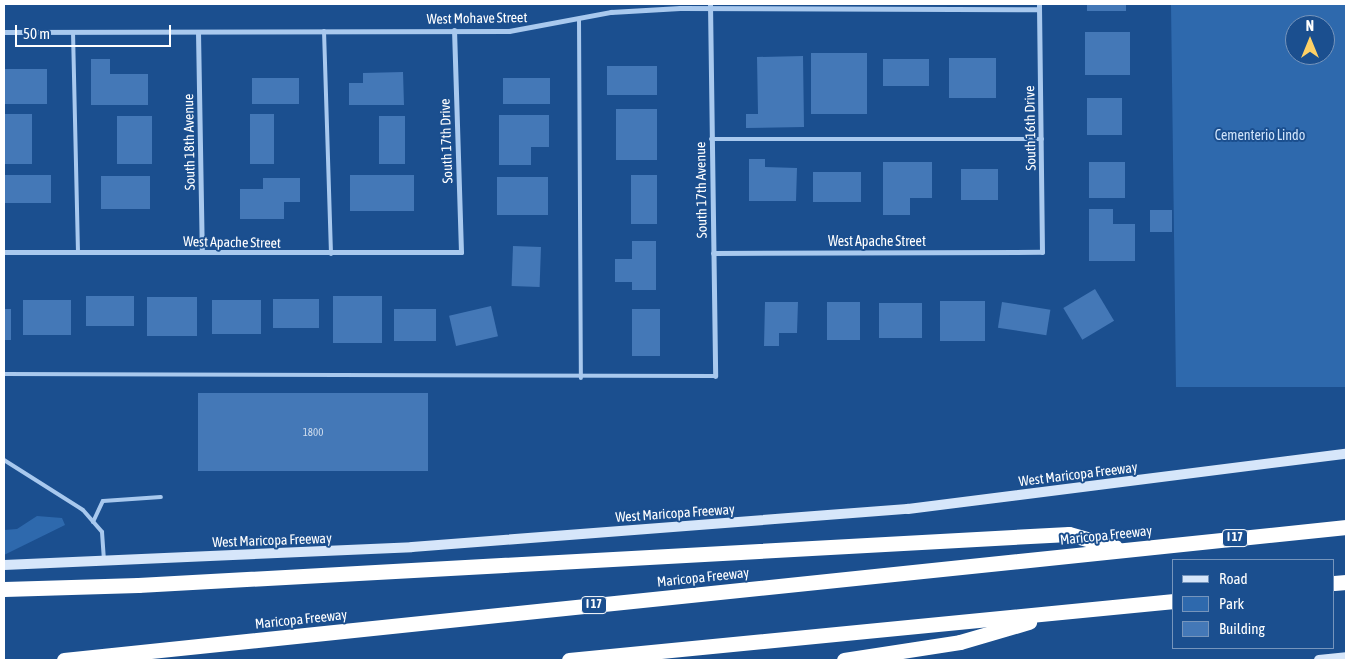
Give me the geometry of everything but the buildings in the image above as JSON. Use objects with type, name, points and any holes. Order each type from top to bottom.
[{"type":"highway","name":"Maricopa Freeway","points":[[64,660],[1346,527]]},
{"type":"highway","points":[[4,589],[1070,534],[1123,550]]},
{"type":"highway","points":[[569,660],[1172,601]]},
{"type":"highway","points":[[844,660],[960,642],[1067,612]]},
{"type":"main road","name":"West Maricopa Freeway","points":[[4,566],[421,546],[908,509],[1346,454]]},
{"type":"main road","points":[[1319,660],[1346,657]]},
{"type":"street","name":"West Mohave Street","points":[[4,32],[529,29],[642,9],[710,6],[1039,7]]},
{"type":"street","name":"South 17th Avenue","points":[[710,6],[715,376]]},
{"type":"street","name":"South 16th Drive","points":[[1039,7],[1042,252]]},
{"type":"street","name":"South 17th Drive","points":[[454,30],[461,252]]},
{"type":"street","name":"South 18th Avenue","points":[[198,32],[202,252]]},
{"type":"street","name":"West Apache Street","points":[[4,252],[331,254],[461,252]]},
{"type":"street","name":"West Apache Street","points":[[713,253],[1042,252]]},
{"type":"lane","points":[[579,20],[581,378]]},
{"type":"lane","points":[[324,31],[331,254]]},
{"type":"lane","points":[[73,32],[78,252]]},
{"type":"lane","points":[[711,139],[1042,139]]},
{"type":"lane","points":[[4,374],[581,378],[715,376]]},
{"type":"lane","points":[[4,460],[82,510],[102,532],[105,561]]},
{"type":"lane","points":[[93,522],[104,502],[161,497]]},
{"type":"green space","name":"Cementerio Lindo","points":[[1171,4],[1346,4],[1346,387],[1176,387]]},
{"type":"green space","points":[[37,516],[62,518],[65,525],[4,555],[4,530],[17,529]]}]
